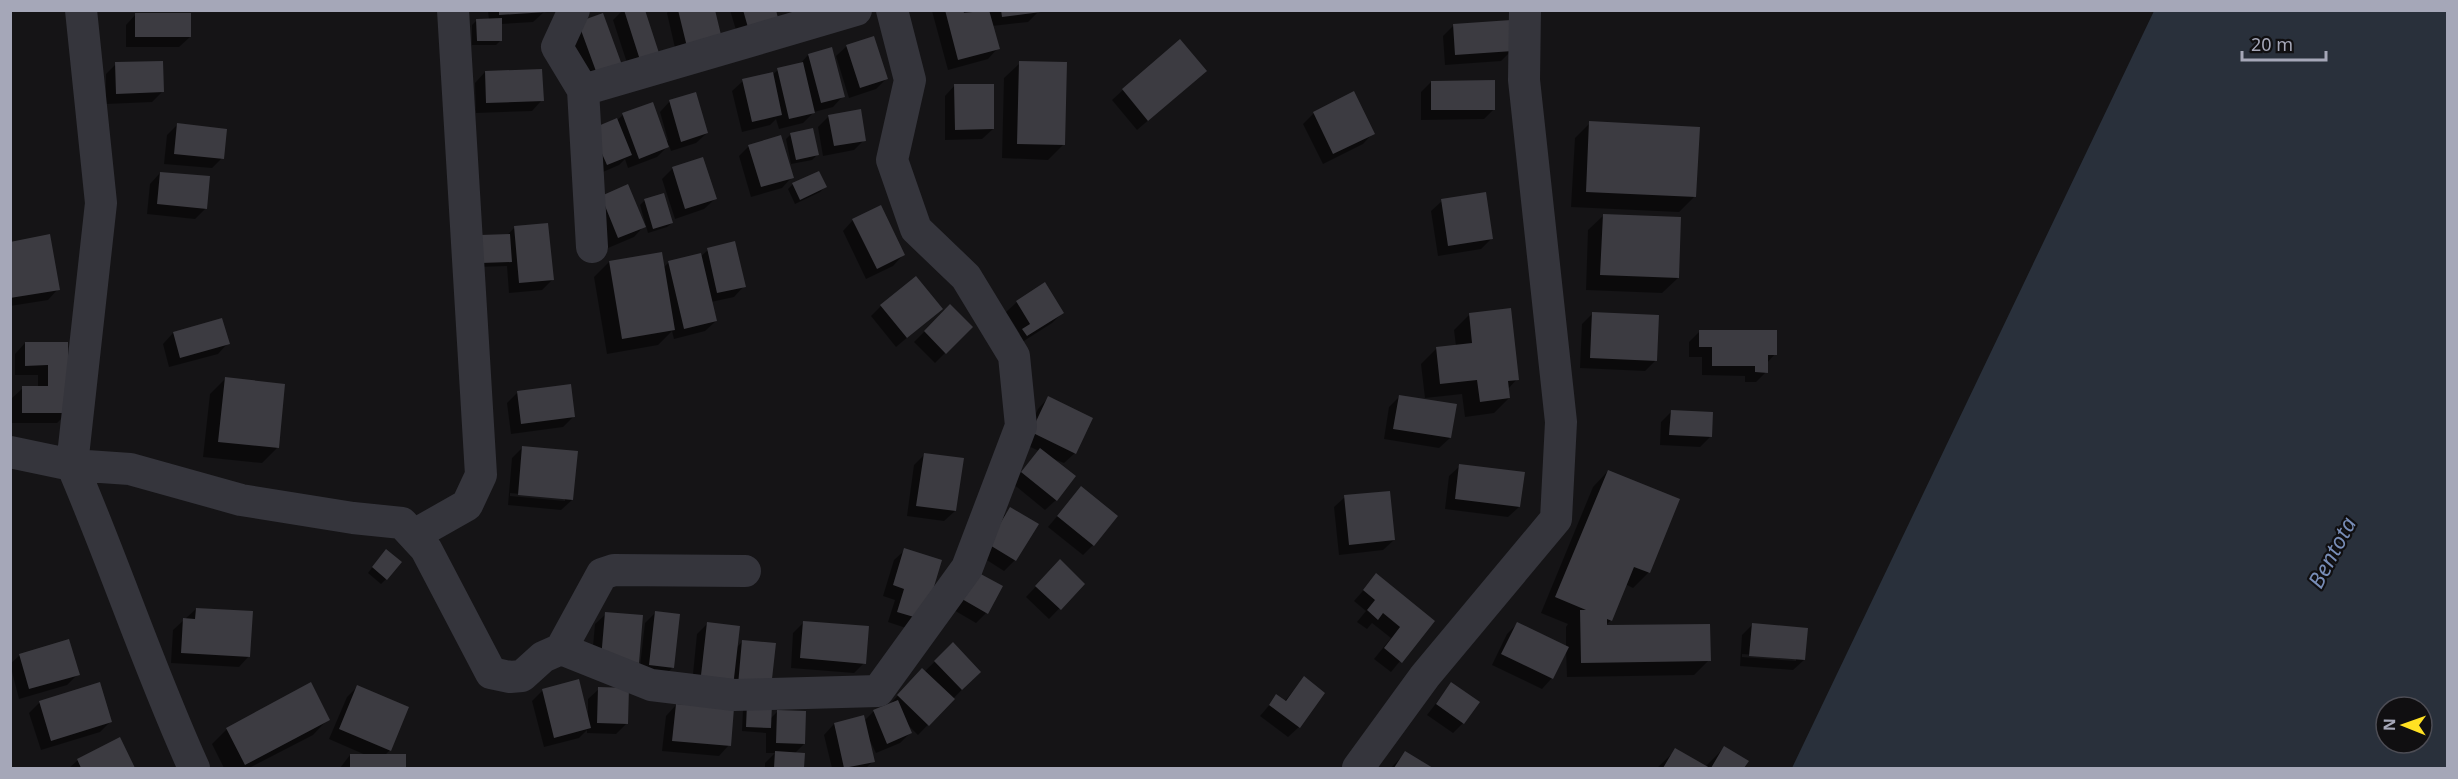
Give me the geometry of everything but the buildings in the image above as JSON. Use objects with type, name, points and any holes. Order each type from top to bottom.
[{"type":"street","points":[[81,10],[101,203],[72,465],[194,768]]},
{"type":"street","points":[[414,536],[467,505],[481,475],[453,10]]},
{"type":"street","points":[[574,10],[558,47],[583,90],[592,247]]},
{"type":"street","points":[[583,90],[856,10]]},
{"type":"street","points":[[561,650],[651,685],[734,695],[878,691],[967,568],[1021,426],[1014,356],[966,277],[916,229],[892,160],[910,80],[892,10]]},
{"type":"street","points":[[1358,768],[1425,676],[1556,519],[1561,422],[1524,80],[1525,10]]},
{"type":"street","points":[[10,452],[72,465],[130,469],[241,500],[353,518],[402,523],[426,549],[491,673],[510,677],[522,676],[543,657],[561,650],[602,574],[614,570],[745,571]]},
{"type":"water","name":"Bentota","points":[[2154,11],[2447,11],[2447,768],[1792,768]]}]
